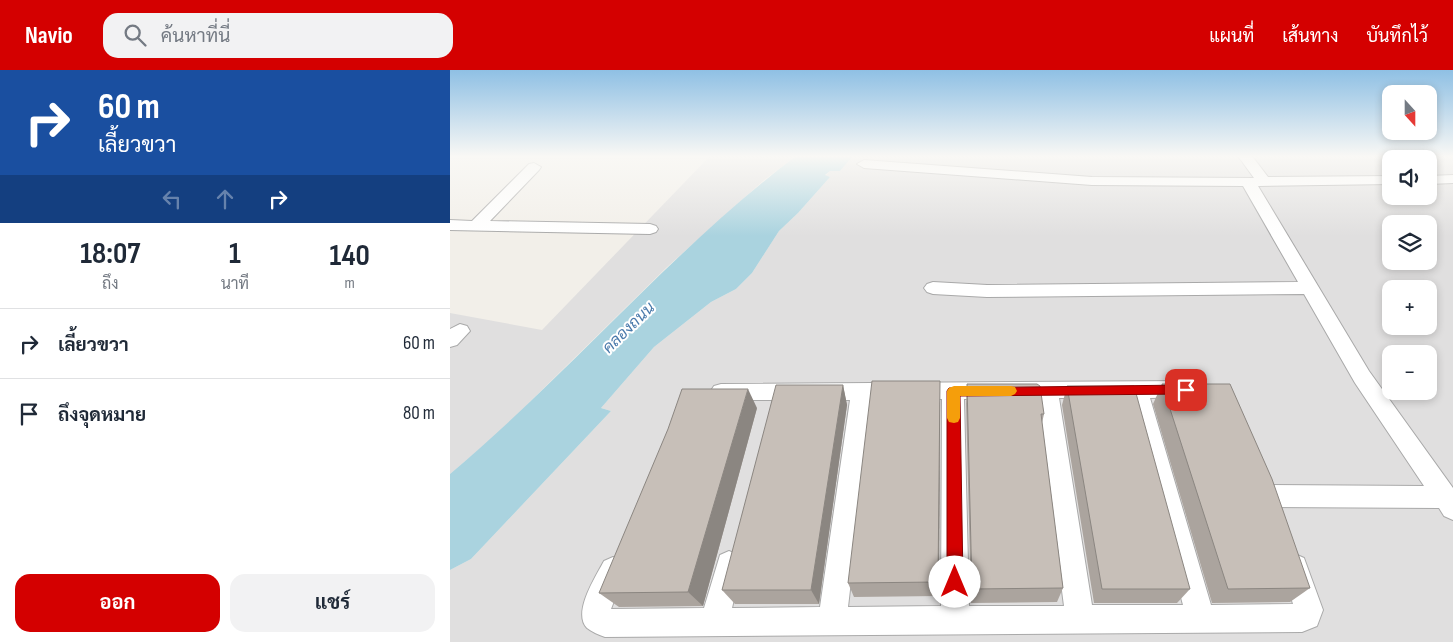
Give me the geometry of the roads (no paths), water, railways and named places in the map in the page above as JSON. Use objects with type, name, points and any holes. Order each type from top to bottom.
[{"type":"street","points":[[476,226],[519,183]]},
{"type":"street","points":[[1256,183],[1310,288],[1362,377],[1449,503]]},
{"type":"street","points":[[450,225],[650,229]]},
{"type":"street","points":[[933,288],[987,291],[1310,288]]},
{"type":"street","points":[[708,391],[772,402],[862,392],[1209,389]]},
{"type":"street","points":[[1137,390],[1201,618]]},
{"type":"street","points":[[954,391],[955,620]]},
{"type":"street","points":[[1047,391],[1080,619]]},
{"type":"street","points":[[832,621],[862,392]]},
{"type":"street","points":[[1260,471],[1273,505],[1449,503]]},
{"type":"street","points":[[623,547],[598,602],[596,617],[605,623],[1307,616],[1310,610],[1286,542]]},
{"type":"street","points":[[714,622],[734,545]]},
{"type":"water","name":"คลองถนน","points":[[763,183],[825,183],[779,231],[752,273],[736,289],[711,302],[654,347],[601,408],[611,411],[471,559],[450,570],[450,474],[537,395],[663,272]]}]
